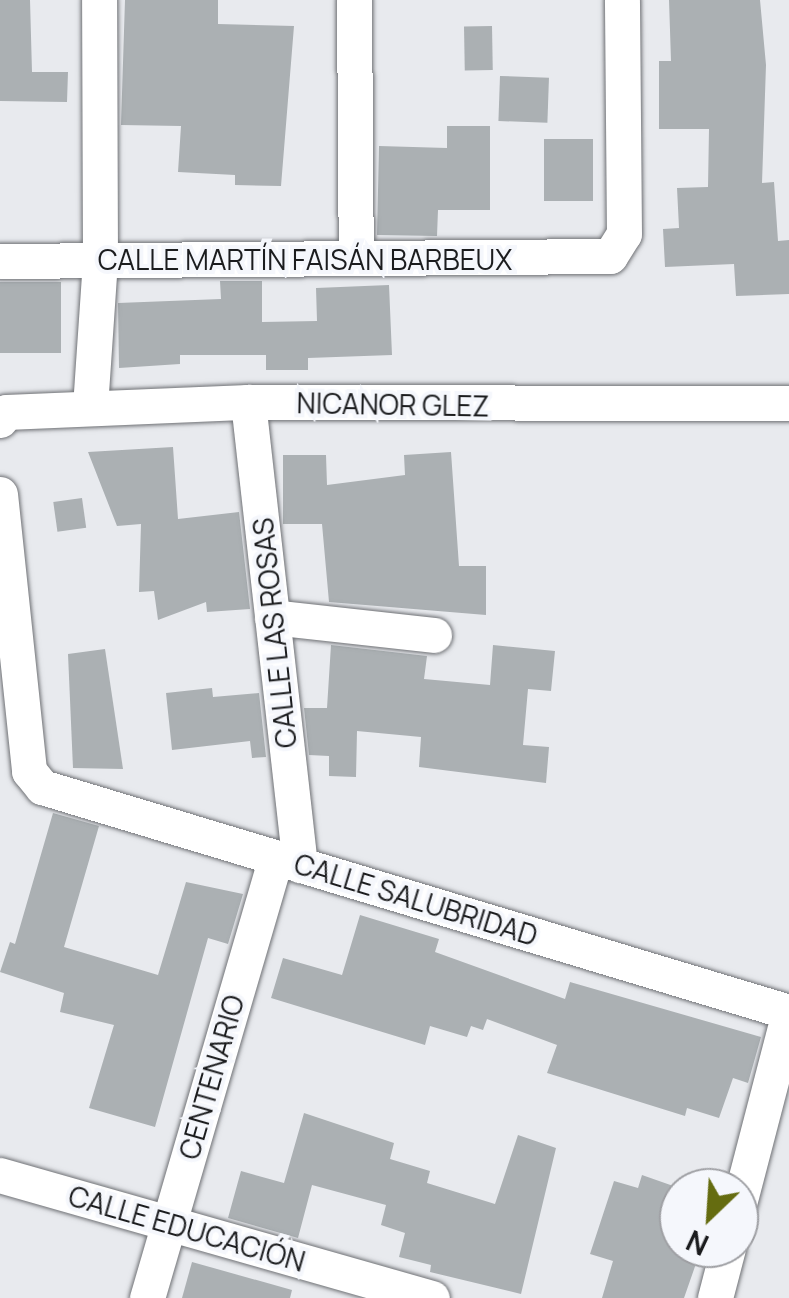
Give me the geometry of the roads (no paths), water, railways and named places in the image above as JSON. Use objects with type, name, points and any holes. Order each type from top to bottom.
[{"type":"street","points":[[90,407],[100,260],[99,0]]},
{"type":"street","points":[[354,0],[356,258]]},
{"type":"street","name":"CALLE MARTÍN FAISÁN BARBEUX","points":[[0,261],[610,256],[624,234],[622,0]]},
{"type":"street","name":"NICANOR GLEZ","points":[[0,420],[6,412],[248,402],[789,403]]},
{"type":"street","name":"CALLE LAS ROSAS","points":[[248,402],[272,617],[288,861]]},
{"type":"street","points":[[0,494],[2,540]]},
{"type":"street","name":"CALLE SALUBRIDAD","points":[[2,540],[29,770],[42,787],[789,1012]]},
{"type":"street","points":[[272,617],[434,635]]},
{"type":"street","name":"CENTENARIO","points":[[147,1298],[168,1223],[288,861]]},
{"type":"street","points":[[748,1168],[789,1012]]},
{"type":"street","name":"CALLE EDUCACIÓN","points":[[0,1175],[432,1298]]},
{"type":"street","points":[[714,1298],[722,1268]]}]
